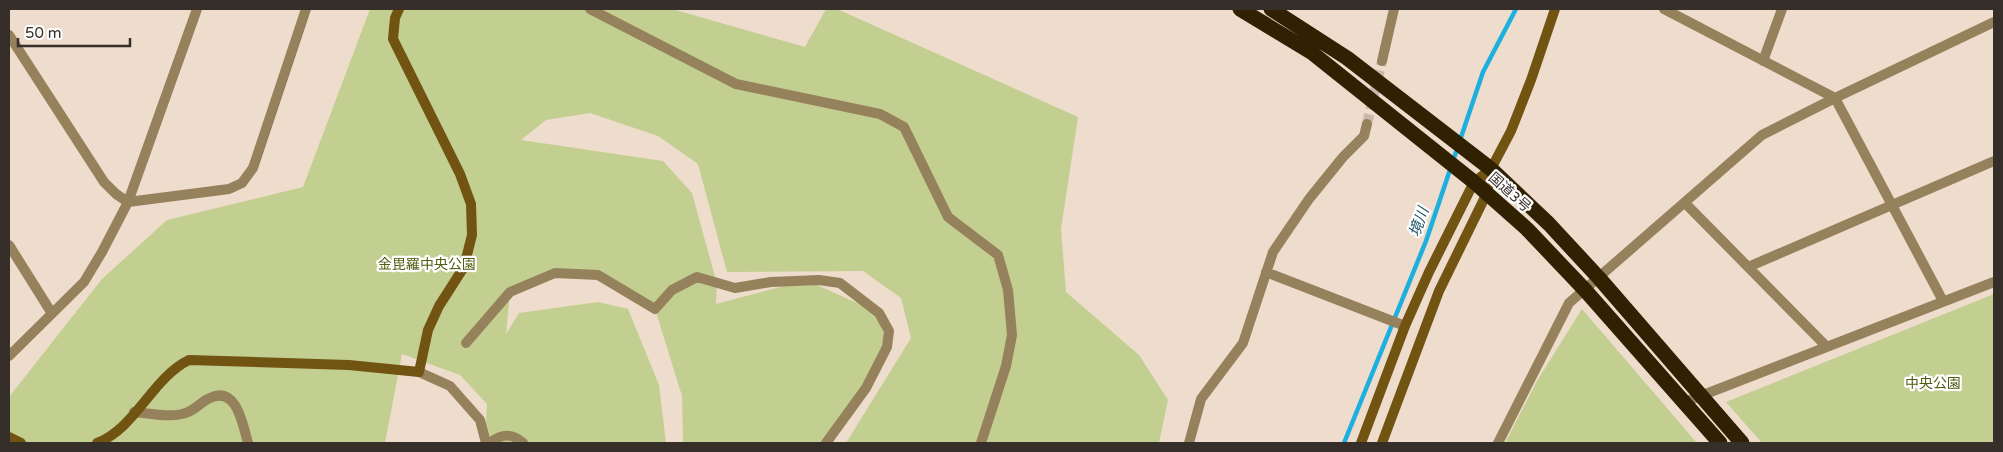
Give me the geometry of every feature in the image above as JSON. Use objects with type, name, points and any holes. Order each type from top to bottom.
[{"type":"highway","name":"国道3号","points":[[1240,9],[1311,52],[1474,182],[1527,229],[1585,290],[1720,443]]},
{"type":"highway","name":"国道3号","points":[[1271,9],[1347,58],[1491,169],[1549,224],[1600,278],[1742,443]]},
{"type":"street","points":[[9,35],[104,182],[116,194],[128,202],[229,189],[242,183],[253,168],[306,9]]},
{"type":"street","points":[[399,9],[395,18],[393,39],[460,174],[471,204],[472,235],[464,267],[439,306],[428,330],[419,372]]},
{"type":"street","points":[[590,9],[736,84],[880,114],[904,126],[948,217],[998,255],[1008,290],[1012,335],[1006,366],[981,443]]},
{"type":"street","points":[[1382,61],[1394,9]]},
{"type":"street","points":[[1382,443],[1439,291],[1486,193],[1491,169],[1511,131],[1555,9]]},
{"type":"street","points":[[1664,9],[1835,98],[1943,301]]},
{"type":"street","points":[[1763,61],[1782,9]]},
{"type":"street","points":[[9,356],[51,312],[84,282],[128,202],[194,10]]},
{"type":"street","points":[[1498,443],[1569,303],[1762,135],[1994,22]]},
{"type":"street","points":[[1189,443],[1202,399],[1243,343],[1273,252],[1309,198],[1343,157],[1364,136],[1367,124]]},
{"type":"street","points":[[1748,267],[1994,161]]},
{"type":"street","points":[[1362,443],[1405,326],[1474,182],[1491,169]]},
{"type":"street","points":[[1685,203],[1827,347]]},
{"type":"street","points":[[9,245],[51,312]]},
{"type":"street","points":[[1266,272],[1405,326]]},
{"type":"street","points":[[466,343],[510,292],[555,273],[598,275],[655,309],[672,290],[697,277],[735,288],[771,282],[819,280],[840,283],[880,313],[889,331],[887,347],[866,388],[826,443]]},
{"type":"street","points":[[1685,402],[1994,282]]},
{"type":"street","points":[[97,443],[120,428],[176,366],[189,360],[349,365],[419,372],[450,386],[480,420],[488,443],[499,436],[511,436],[523,443]]},
{"type":"street","points":[[134,412],[173,415],[188,412],[212,397],[222,396],[231,399],[237,407],[248,443]]},
{"type":"street","points":[[9,437],[21,443]]},
{"type":"green space","name":"金毘羅中央公園","points":[[370,9],[672,9],[805,47],[826,9],[837,9],[1078,117],[1061,229],[1066,292],[1139,355],[1168,400],[1159,443],[846,443],[911,338],[901,298],[863,271],[727,272],[698,164],[658,136],[590,113],[546,120],[521,140],[663,161],[692,193],[717,284],[716,304],[806,280],[879,313],[887,347],[826,443],[683,443],[682,396],[655,309],[598,275],[555,273],[510,292],[506,334],[519,313],[598,302],[628,309],[659,385],[666,443],[485,443],[487,404],[460,375],[402,354],[385,443],[9,443],[9,397],[102,279],[167,220],[303,187]]},
{"type":"green space","name":"中央公園","points":[[1994,294],[1994,443],[1762,443],[1726,402]]},
{"type":"green space","points":[[1582,309],[1697,443],[1505,443],[1537,381]]},
{"type":"waterway","name":"境川","points":[[1344,443],[1426,241],[1483,72],[1516,9]]},
{"type":"tunnel","points":[[1367,124],[1382,61]]}]
